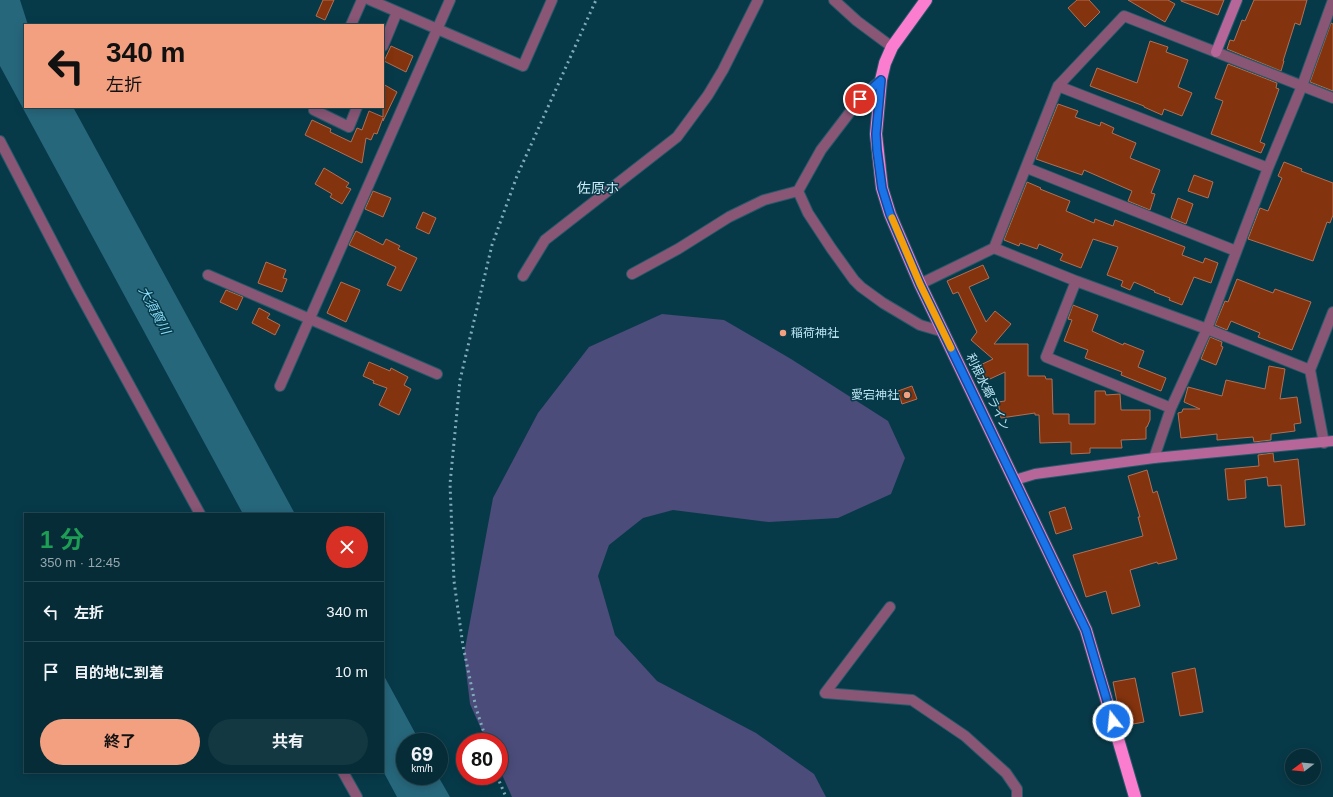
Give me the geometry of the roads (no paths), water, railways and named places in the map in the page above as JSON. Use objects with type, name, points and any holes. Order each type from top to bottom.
[{"type":"highway","name":"利根水郷ライン","points":[[926,0],[892,47],[881,80],[876,134],[882,188],[890,214],[920,284],[1086,630],[1135,797]]},
{"type":"street","points":[[351,24],[362,0]]},
{"type":"street","points":[[370,0],[523,66],[552,0]]},
{"type":"street","points":[[280,386],[450,0]]},
{"type":"street","points":[[523,276],[545,240],[676,137],[708,95],[723,70],[758,0]]},
{"type":"street","points":[[834,0],[857,21],[892,47]]},
{"type":"street","points":[[1216,52],[1238,0]]},
{"type":"street","points":[[1154,458],[1171,408],[1207,329],[1268,168],[1302,86],[1333,0]]},
{"type":"street","points":[[384,44],[397,12]]},
{"type":"street","points":[[920,284],[994,248],[1027,168],[1058,86],[1124,16],[1333,98]]},
{"type":"street","points":[[632,274],[743,210],[764,200],[798,191],[821,150],[860,99],[881,80]]},
{"type":"street","points":[[1058,86],[1268,168]]},
{"type":"street","points":[[315,108],[314,110],[348,126],[357,108]]},
{"type":"street","points":[[0,141],[77,289],[199,513]]},
{"type":"street","points":[[1027,168],[1236,251]]},
{"type":"street","points":[[798,191],[808,213],[830,248],[861,287],[883,303],[920,325],[944,332]]},
{"type":"street","points":[[994,248],[1076,281],[1207,329],[1310,370]]},
{"type":"street","points":[[208,275],[437,374]]},
{"type":"street","points":[[1076,281],[1046,357],[1171,408]]},
{"type":"street","points":[[1015,480],[1035,474],[1154,458],[1328,442],[1310,370],[1333,312]]},
{"type":"street","points":[[890,607],[825,693],[912,700],[965,736],[1006,773],[1017,789],[1017,797]]},
{"type":"street","points":[[344,773],[357,797]]},
{"type":"water","name":"大須賀川","points":[[0,0],[20,0],[28,24],[24,24],[24,108],[74,108],[294,513],[242,513],[0,66]]},
{"type":"water","points":[[384,676],[415,733],[396,733],[396,785],[443,785],[450,797],[397,797],[384,773]]},
{"type":"railway","points":[[484,733],[476,708],[463,646],[454,581],[450,484],[460,380],[492,245],[517,176],[596,0]]},
{"type":"railway","points":[[501,785],[506,797]]},
{"type":"place","name":"稲荷神社","points":[[783,333]]},
{"type":"place","name":"愛宕神社","points":[[907,395]]},
{"type":"district","name":"佐原ホ","points":[[598,188]]}]
